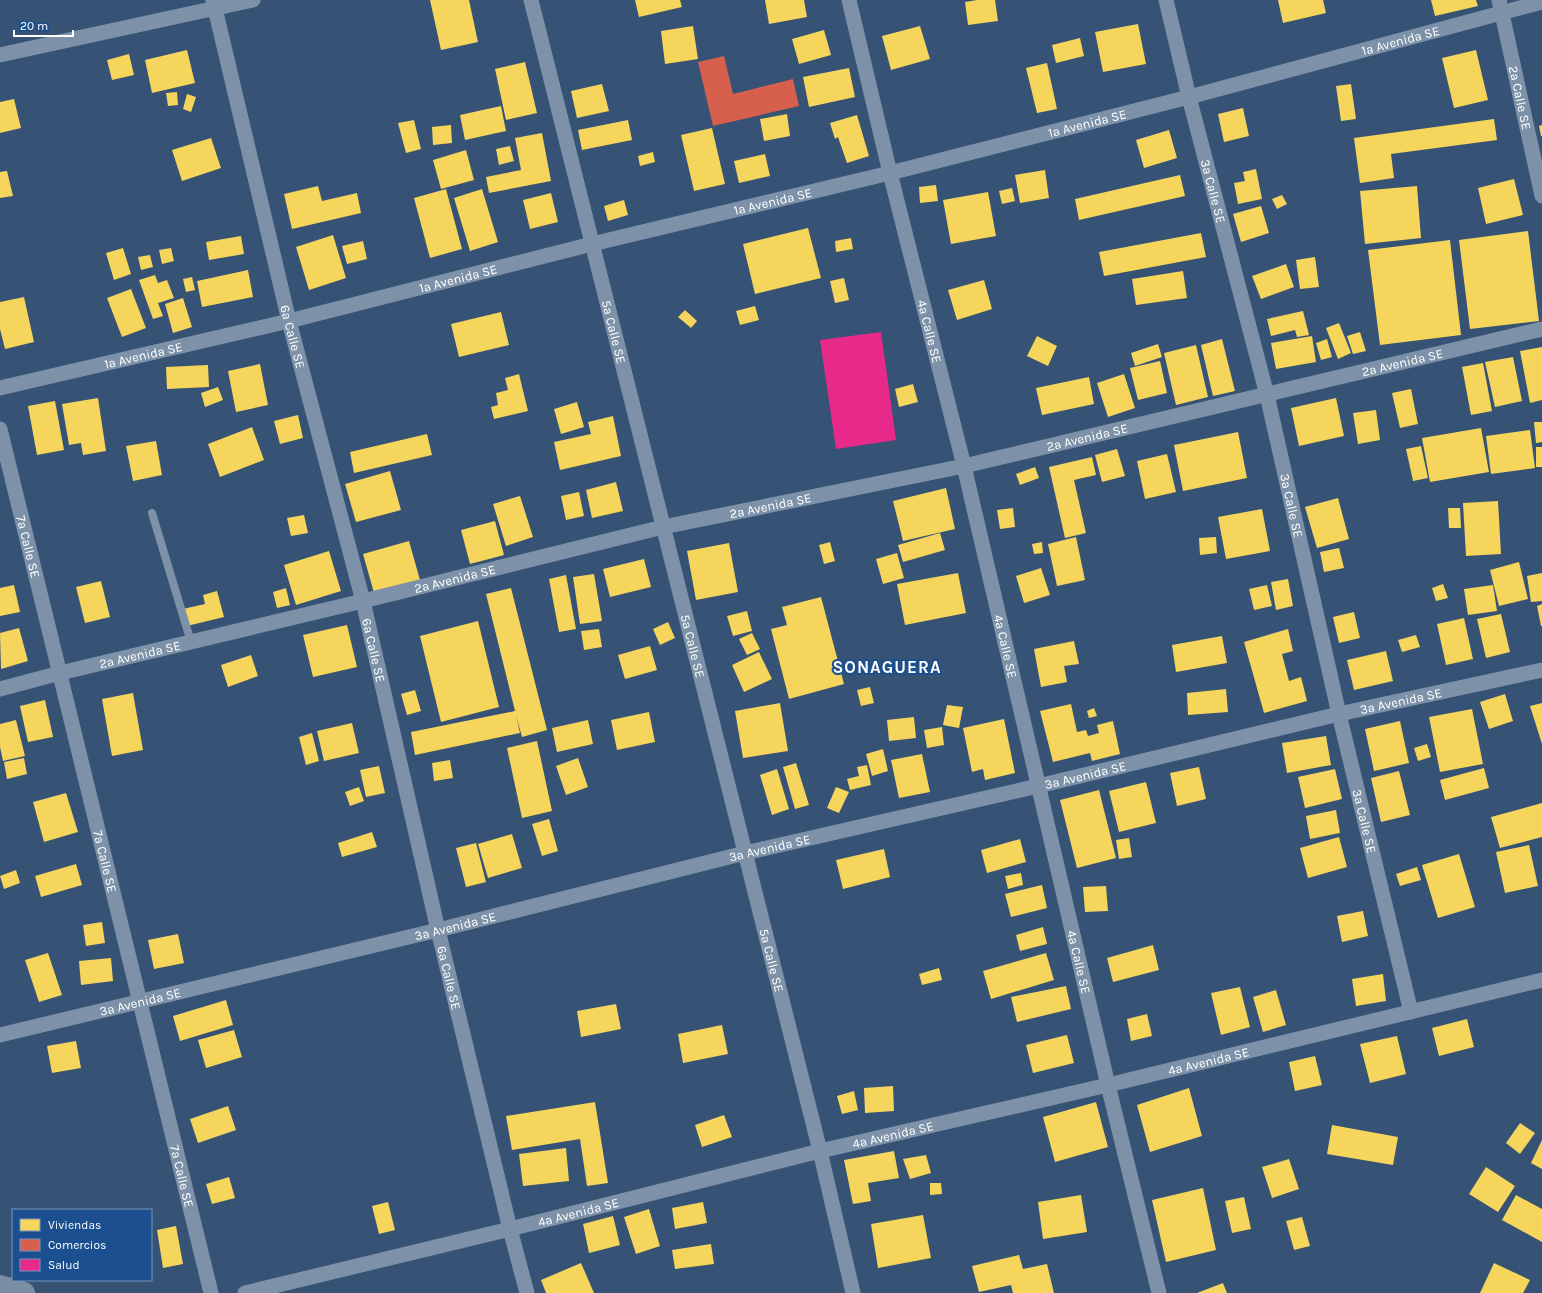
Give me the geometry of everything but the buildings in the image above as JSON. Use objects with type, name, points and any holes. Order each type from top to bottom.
[{"type":"main road","points":[[0,1286],[24,1293]]},
{"type":"street","points":[[0,56],[214,4],[253,0]]},
{"type":"street","name":"5a Calle SE","points":[[531,0],[820,1151],[853,1293]]},
{"type":"street","name":"4a Calle SE","points":[[849,0],[890,173],[964,466],[1108,1085],[1159,1293]]},
{"type":"street","name":"3a Calle SE","points":[[1166,0],[1189,96],[1266,394],[1339,714],[1411,1012]]},
{"type":"street","name":"1a Avenida SE","points":[[0,388],[289,321],[592,244],[890,173],[1189,96],[1501,7],[1542,2]]},
{"type":"street","name":"6a Calle SE","points":[[214,4],[289,321],[364,601],[438,930],[510,1229],[527,1293]]},
{"type":"street","name":"2a Calle SE","points":[[1501,7],[1542,196]]},
{"type":"street","name":"2a Avenida SE","points":[[0,689],[60,673],[364,601],[663,527],[964,466],[1542,329]]},
{"type":"street","name":"7a Calle SE","points":[[0,429],[211,1293]]},
{"type":"street","name":"3a Avenida SE","points":[[0,1035],[438,930],[745,854],[1339,714],[1542,670]]},
{"type":"street","name":"4a Avenida SE","points":[[245,1293],[510,1229],[820,1151],[1108,1085],[1542,980]]},
{"type":"lane","points":[[152,514],[191,642]]},
{"type":"district","name":"SONAGUERA","points":[[887,667]]}]
